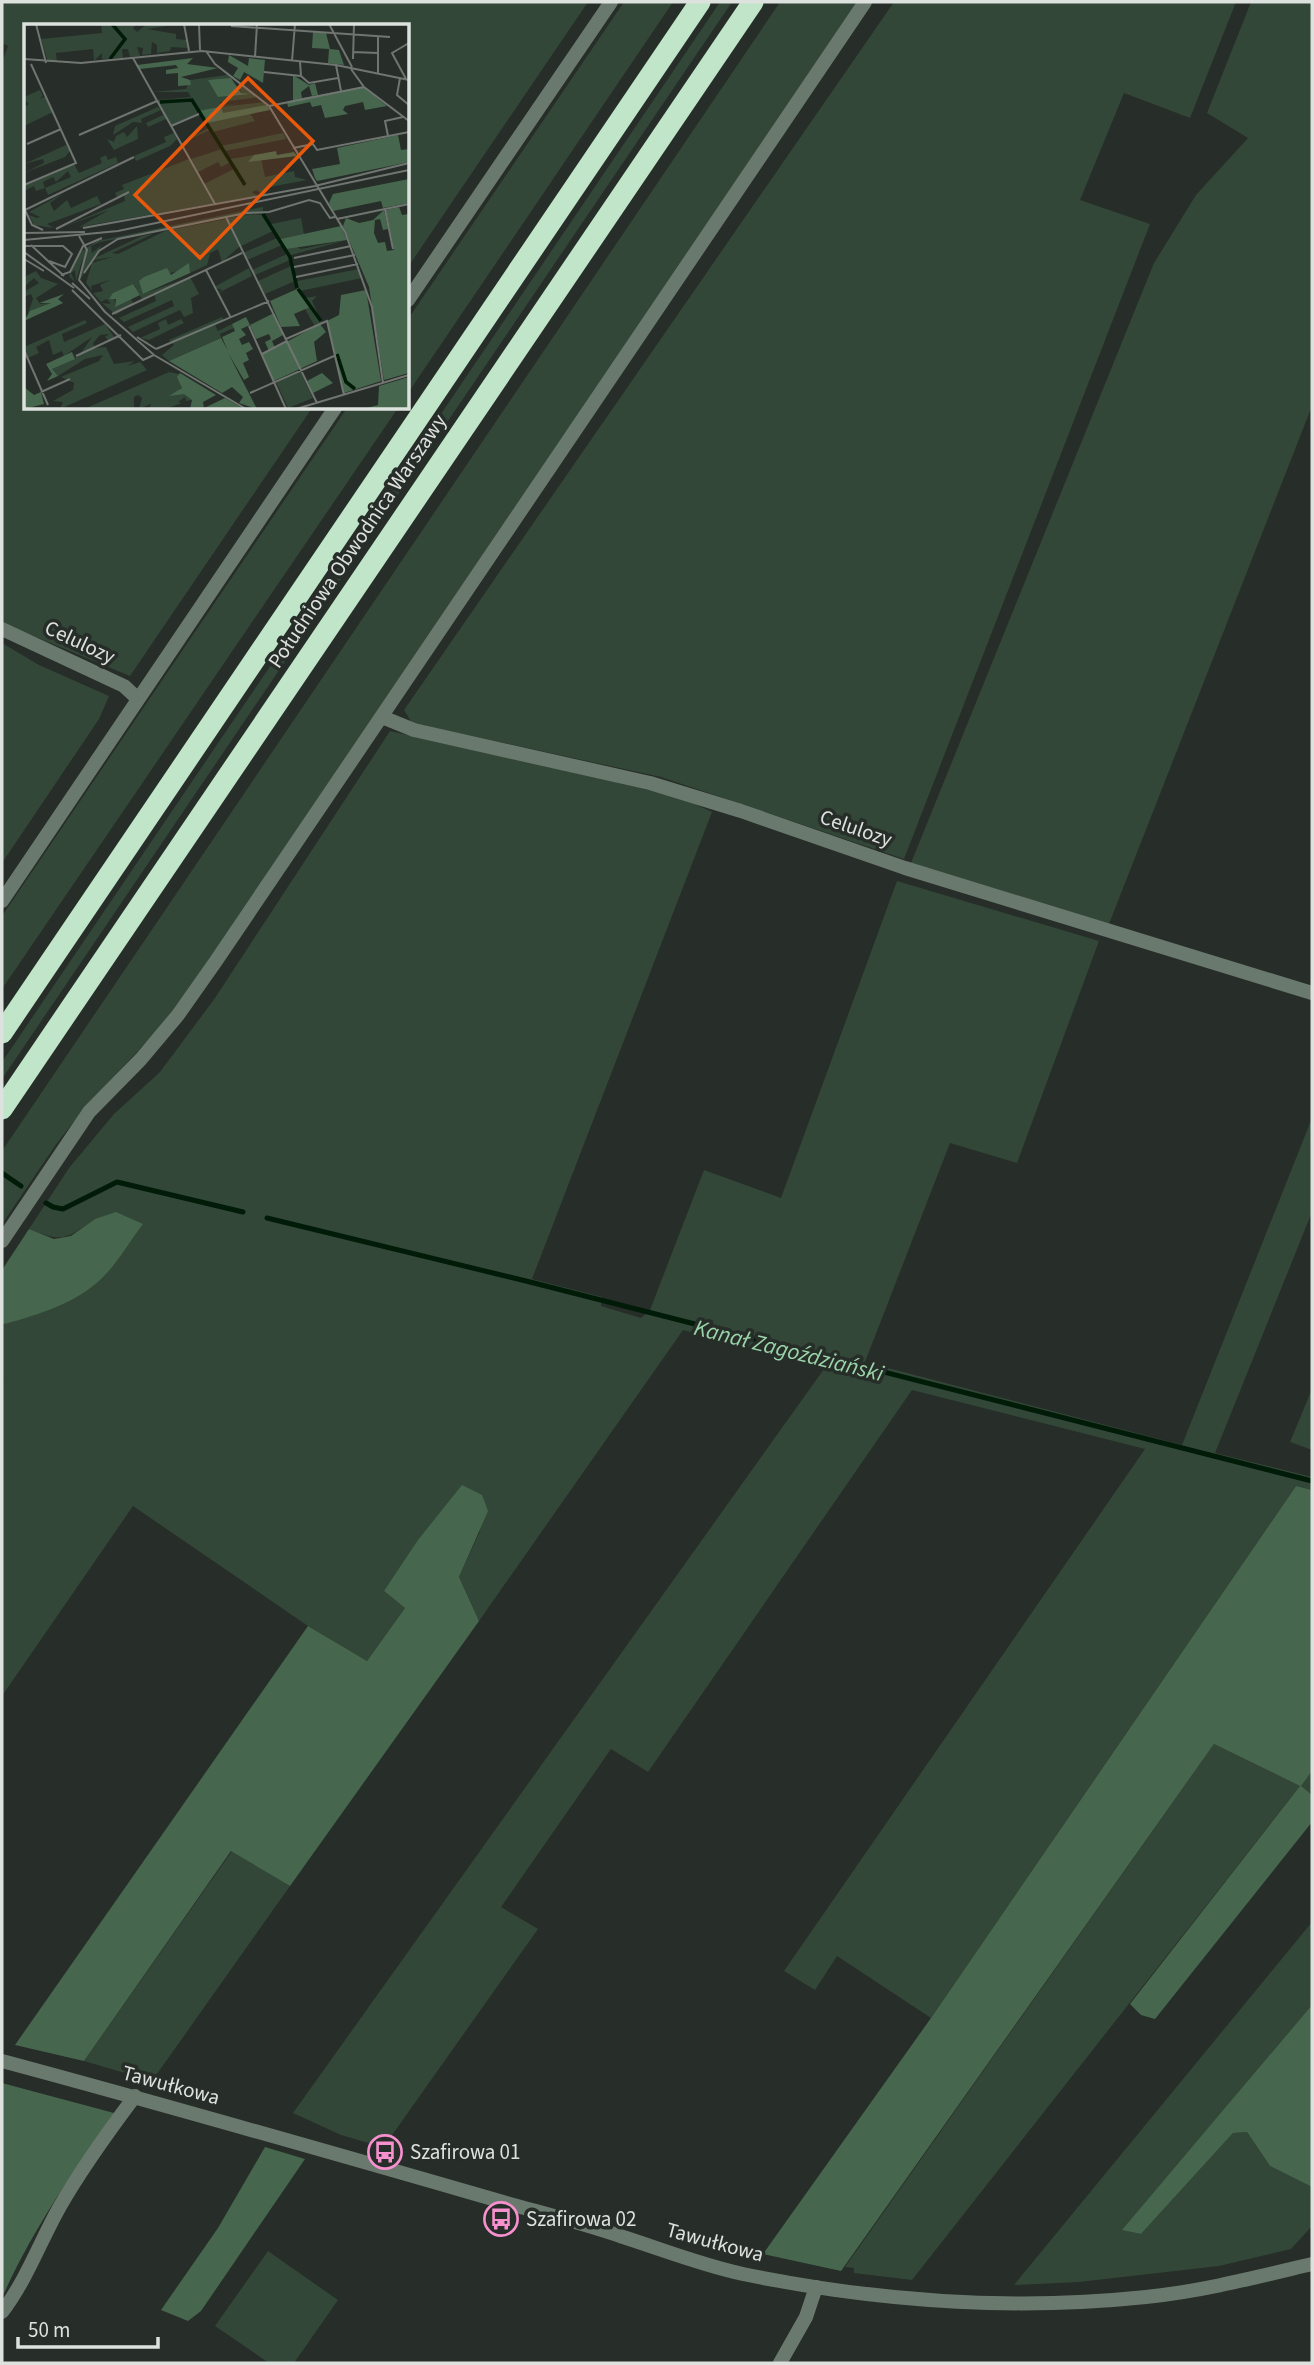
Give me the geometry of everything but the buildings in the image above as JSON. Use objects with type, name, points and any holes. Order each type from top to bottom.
[{"type":"highway","name":"Południowa Obwodnica Warszawy","points":[[2,1033],[700,2]]},
{"type":"highway","name":"Południowa Obwodnica Warszawy","points":[[2,1109],[753,2]]},
{"type":"street","points":[[410,297],[611,2]]},
{"type":"street","points":[[2,1241],[89,1112],[141,1059],[178,1015],[865,2]]},
{"type":"street","points":[[2,901],[334,410]]},
{"type":"street","name":"Celulozy","points":[[2,629],[124,686],[137,698]]},
{"type":"street","name":"Celulozy","points":[[382,717],[414,730],[650,783],[741,811],[905,868],[1312,993]]},
{"type":"street","name":"Tawułkowa","points":[[2,2061],[135,2096],[616,2234],[685,2258],[740,2273],[816,2287],[942,2301],[1040,2304],[1148,2297],[1224,2285],[1312,2264]]},
{"type":"street","points":[[2,2312],[14,2296],[59,2207],[135,2096]]},
{"type":"street","points":[[780,2363],[806,2317],[816,2287]]},
{"type":"green space","points":[[2,2],[588,2],[410,264],[410,24],[24,24],[24,410],[311,410],[130,676],[2,623],[2,62],[8,46],[2,43]]},
{"type":"green space","points":[[624,2],[673,2],[410,390],[410,316]]},
{"type":"green space","points":[[720,2],[732,2],[2,1079],[2,1062]]},
{"type":"green space","points":[[780,2],[857,2],[174,1012],[84,1109],[57,1143],[2,1224],[2,1151]]},
{"type":"green space","points":[[894,2],[1236,2],[1190,118],[1124,93],[1080,200],[1150,224],[904,859],[661,777],[412,723],[404,710]]},
{"type":"green space","points":[[1251,2],[1312,2],[1312,406],[1109,924],[911,863],[1154,263],[1196,195],[1248,138],[1207,113]]},
{"type":"green space","points":[[346,410],[397,410],[2,989],[2,916]]},
{"type":"green space","points":[[2,643],[39,665],[109,696],[99,719],[2,863]]},
{"type":"green space","points":[[390,731],[678,796],[712,812],[532,1279],[602,1297],[601,1306],[641,1318],[650,1310],[704,1170],[781,1198],[897,881],[1099,941],[1017,1163],[950,1143],[865,1362],[1182,1445],[1312,1118],[1312,1212],[1215,1453],[1312,1477],[1312,1490],[1296,1486],[931,2018],[837,1956],[815,1990],[784,1971],[1145,1449],[912,1390],[648,1772],[611,1749],[501,1907],[538,1929],[385,2145],[341,2135],[293,2113],[824,1369],[683,1330],[479,1621],[459,1577],[480,1531],[384,1591],[405,1608],[367,1661],[308,1626],[133,1506],[2,1696],[2,1323],[6,1324],[95,1219],[64,1237],[50,1236],[29,1229],[69,1168],[114,1114],[160,1072],[215,998]]},
{"type":"green space","points":[[116,1212],[143,1224],[103,1277],[70,1301],[45,1312],[2,1323],[2,1270],[29,1229],[54,1239],[71,1236],[95,1219]]},
{"type":"green space","points":[[1312,1389],[1312,1450],[1290,1442]]},
{"type":"green space","points":[[462,1485],[482,1495],[488,1511],[459,1577],[479,1621],[290,1886],[231,1851],[84,2061],[15,2045],[308,1626],[367,1661],[405,1608],[384,1591],[418,1540]]},
{"type":"green space","points":[[1296,1486],[1312,1490],[1312,1771],[1301,1786],[1312,1795],[1312,1822],[1155,2019],[1141,2015],[1130,2004],[1300,1786],[1214,1744],[841,2271],[763,2254],[931,2018]]},
{"type":"green space","points":[[1214,1744],[1300,1786],[912,2280],[854,2273],[854,2268],[845,2267]]},
{"type":"green space","points":[[1312,1771],[1312,1795],[1300,1786]]},
{"type":"green space","points":[[232,1851],[290,1886],[152,2081],[84,2061]]},
{"type":"green space","points":[[1312,1922],[1312,2005],[1123,2230],[1141,2234],[1233,2133],[1247,2132],[1270,2166],[1312,2187],[1312,2226],[1291,2249],[1219,2266],[1079,2282],[1014,2285]]},
{"type":"green space","points":[[1312,2005],[1312,2187],[1270,2166],[1247,2132],[1233,2133],[1141,2234],[1122,2230]]},
{"type":"green space","points":[[2,2083],[114,2113],[39,2226],[2,2298]]},
{"type":"green space","points":[[265,2147],[305,2159],[201,2311],[188,2321],[161,2310],[218,2228]]},
{"type":"green space","points":[[268,2251],[338,2300],[294,2363],[269,2363],[215,2326]]},
{"type":"waterway","name":"Kanał Zagoździański","points":[[2,1173],[21,1186]]},
{"type":"waterway","name":"Kanał Zagoździański","points":[[46,1203],[63,1209],[117,1182],[243,1212]]},
{"type":"waterway","name":"Kanał Zagoździański","points":[[267,1218],[530,1282],[1312,1481]]},
{"type":"place","name":"Szafirowa 01","points":[[385,2152]]},
{"type":"place","name":"Szafirowa 02","points":[[501,2219]]}]
